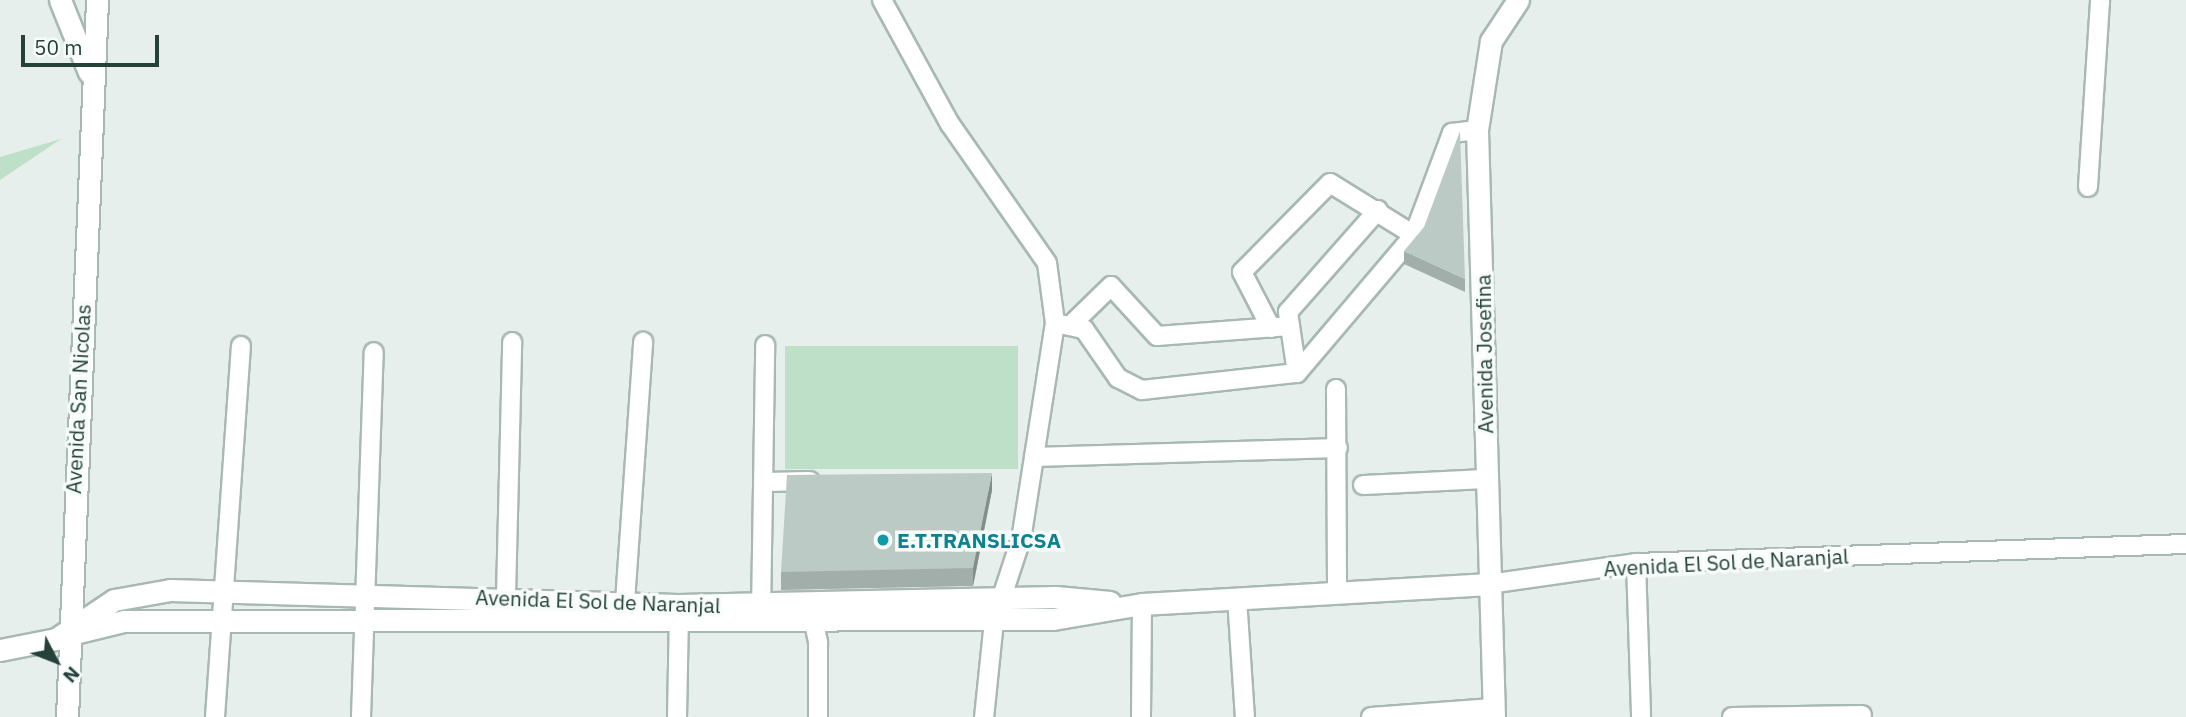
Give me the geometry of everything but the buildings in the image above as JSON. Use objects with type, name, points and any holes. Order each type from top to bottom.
[{"type":"street","name":"Avenida San Nicolas","points":[[60,0],[93,80]]},
{"type":"street","name":"Avenida San Nicolas","points":[[67,717],[66,635],[97,0]]},
{"type":"street","points":[[882,0],[950,124],[1047,264],[1064,323],[1118,378],[1143,390],[1297,373],[1414,235],[1447,140],[1459,130],[1477,130]]},
{"type":"street","name":"Avenida Josefina","points":[[1493,713],[1477,130],[1491,41],[1518,0]]},
{"type":"street","points":[[2088,187],[2100,0]]},
{"type":"street","points":[[1271,328],[1242,272],[1330,183],[1378,210],[1414,235]]},
{"type":"street","points":[[1297,373],[1288,312],[1378,210]]},
{"type":"street","points":[[984,717],[994,621],[1021,539],[1034,457],[1064,323],[1111,286],[1157,337],[1290,327]]},
{"type":"street","points":[[506,596],[512,342]]},
{"type":"street","points":[[625,602],[643,342]]},
{"type":"street","points":[[761,614],[765,345]]},
{"type":"street","points":[[215,717],[220,593],[241,346]]},
{"type":"street","points":[[361,717],[361,624],[374,352]]},
{"type":"street","points":[[1336,389],[1337,591]]},
{"type":"street","points":[[1034,457],[1338,448]]},
{"type":"street","points":[[1363,485],[1486,479]]},
{"type":"street","points":[[765,482],[832,480]]},
{"type":"street","name":"Avenida El Sol de Naranjal","points":[[811,614],[1000,600],[1142,604],[1489,584],[1636,563],[2186,544]]},
{"type":"street","points":[[1636,563],[1641,717]]},
{"type":"street","name":"Avenida El Sol de Naranjal","points":[[66,635],[97,610],[137,594],[506,596],[625,602],[679,614]]},
{"type":"street","points":[[1237,598],[1245,717]]},
{"type":"street","points":[[1141,717],[1142,604]]},
{"type":"street","name":"Avenida El Sol de Naranjal","points":[[0,650],[124,621],[361,624],[679,614],[811,614],[994,621],[1053,619],[1142,604]]},
{"type":"street","points":[[677,717],[679,614]]},
{"type":"street","points":[[811,614],[818,717]]},
{"type":"street","points":[[1371,717],[1493,713]]},
{"type":"street","points":[[1732,717],[1862,715]]},
{"type":"green space","points":[[61,139],[0,180],[0,157]]},
{"type":"green space","points":[[785,346],[1018,346],[1018,469],[785,469]]},
{"type":"place","name":"E.T.TRANSLICSA","points":[[883,540]]}]
